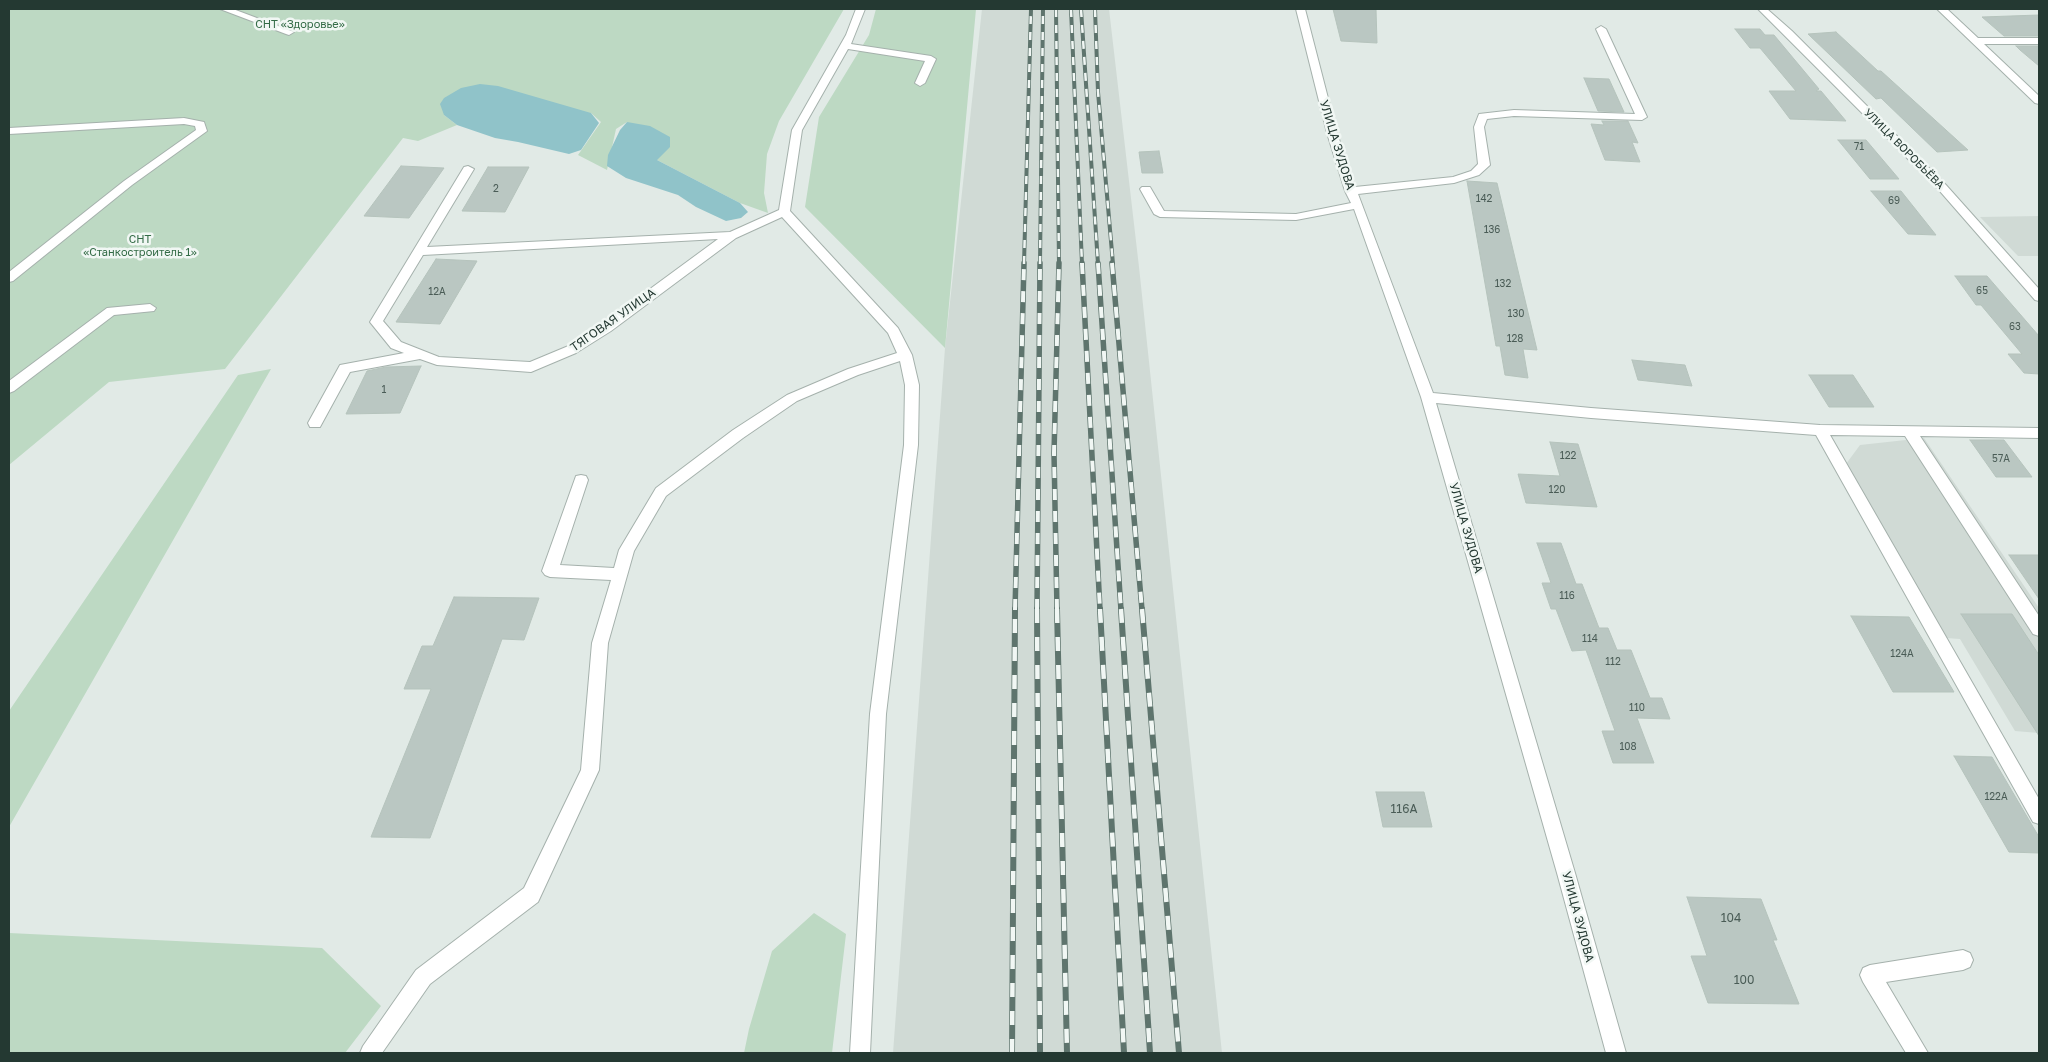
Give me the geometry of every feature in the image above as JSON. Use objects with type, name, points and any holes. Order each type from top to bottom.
[{"type":"street","points":[[225,9],[290,32]]},
{"type":"street","points":[[860,9],[851,35],[797,130],[784,212],[893,331],[906,355],[912,385],[911,445],[878,714],[860,1053]]},
{"type":"street","name":"УЛИЦА ЗУДОВА","points":[[1300,9],[1332,133],[1351,191],[1358,205],[1428,397],[1566,873],[1616,1053]]},
{"type":"street","name":"УЛИЦА ВОРОБЬЁВА","points":[[1762,9],[1942,187],[2039,297]]},
{"type":"street","points":[[1942,9],[2039,101]]},
{"type":"street","points":[[1351,191],[1454,180],[1475,173],[1484,165],[1480,127],[1483,116],[1514,113],[1642,118],[1601,29]]},
{"type":"street","points":[[1976,41],[2039,41]]},
{"type":"street","points":[[845,46],[931,59],[920,83]]},
{"type":"street","points":[[9,131],[184,121],[200,124],[202,131],[128,183],[9,278]]},
{"type":"street","name":"ТЯГОВАЯ УЛИЦА","points":[[468,168],[376,322],[396,345],[438,361],[531,367],[578,346],[732,236],[784,212]]},
{"type":"street","points":[[1146,189],[1160,214],[1296,217],[1358,205]]},
{"type":"street","points":[[419,251],[732,236]]},
{"type":"street","points":[[9,388],[110,311],[150,308]]},
{"type":"street","points":[[315,423],[345,368],[420,354]]},
{"type":"street","points":[[370,1053],[423,977],[531,895],[590,770],[600,643],[627,550],[661,492],[738,434],[792,398],[854,372],[906,355]]},
{"type":"street","points":[[1428,397],[1592,413],[1820,430],[2039,433]]},
{"type":"street","points":[[1820,430],[2039,814]]},
{"type":"street","points":[[1909,431],[2039,629]]},
{"type":"street","points":[[581,480],[550,571],[620,574]]},
{"type":"street","points":[[1918,1053],[1870,975],[1963,960]]},
{"type":"shaded area","points":[[982,9],[1109,9],[1139,267],[1222,1053],[893,1053],[945,348]]},
{"type":"shaded area","points":[[2039,216],[2039,256],[2018,256],[1980,217]]},
{"type":"shaded area","points":[[1924,438],[2039,608],[2039,733],[2015,731],[1960,639],[1946,638],[1846,464],[1860,445]]},
{"type":"green space","points":[[9,9],[844,9],[779,121],[767,154],[764,193],[768,213],[740,203],[657,160],[627,122],[616,129],[607,170],[578,155],[601,122],[591,113],[444,115],[457,125],[418,141],[403,138],[225,369],[109,382],[9,465]]},
{"type":"green space","points":[[876,9],[976,9],[945,348],[805,207],[819,117],[869,35]]},
{"type":"green space","points":[[271,369],[9,827],[9,711],[238,375]]},
{"type":"green space","points":[[814,913],[846,934],[832,1053],[744,1053],[749,1029],[772,951]]},
{"type":"green space","points":[[9,933],[322,948],[381,1006],[345,1053],[9,1053]]},
{"type":"water","points":[[480,84],[498,86],[591,113],[599,123],[581,150],[569,154],[495,138],[457,125],[444,115],[440,104],[444,98],[461,88]]},
{"type":"water","points":[[627,122],[650,126],[670,137],[670,147],[657,160],[740,203],[748,212],[741,218],[726,221],[696,207],[678,195],[626,178],[607,166],[608,155],[620,130]]},
{"type":"building","points":[[1333,9],[1376,9],[1377,43],[1341,41]]},
{"type":"building","points":[[2039,15],[2039,36],[2004,36],[1982,17]]},
{"type":"building","points":[[1735,29],[1760,29],[1765,35],[1774,35],[1819,89],[1816,91],[1821,91],[1846,121],[1790,119],[1769,91],[1796,91],[1760,48],[1750,48]]},
{"type":"building","points":[[1836,32],[1968,150],[1937,152],[1881,98],[1876,99],[1808,34]]},
{"type":"building","points":[[2016,46],[2039,46],[2039,66],[2020,50]]},
{"type":"building","points":[[1584,78],[1609,79],[1624,112],[1598,111]]},
{"type":"building","points":[[1602,121],[1628,121],[1638,143],[1632,142],[1640,162],[1605,160],[1591,124],[1604,125]]},
{"type":"building","points":[[1838,140],[1866,140],[1899,179],[1870,179]]},
{"type":"building","points":[[1159,151],[1163,173],[1142,173],[1139,152]]},
{"type":"building","points":[[401,166],[444,168],[409,218],[364,216]]},
{"type":"building","points":[[488,167],[529,167],[505,212],[462,211]]},
{"type":"building","points":[[1467,181],[1497,183],[1537,350],[1523,349],[1528,378],[1505,375],[1500,346],[1496,346]]},
{"type":"building","points":[[1871,191],[1901,191],[1936,235],[1908,234]]},
{"type":"building","points":[[436,259],[477,261],[440,324],[396,322]]},
{"type":"building","points":[[1955,276],[1987,276],[2039,336],[2039,374],[2024,373],[2008,354],[2022,354],[1981,305],[1976,305]]},
{"type":"building","points":[[1632,360],[1685,365],[1692,386],[1638,380]]},
{"type":"building","points":[[421,366],[400,413],[346,414],[367,371],[386,367]]},
{"type":"building","points":[[1809,375],[1853,375],[1874,407],[1829,407]]},
{"type":"building","points":[[1970,440],[2004,440],[2032,477],[1996,477]]},
{"type":"building","points":[[1550,442],[1578,444],[1597,507],[1526,503],[1518,474],[1560,476]]},
{"type":"building","points":[[1537,543],[1561,543],[1576,584],[1582,584],[1599,628],[1608,628],[1617,650],[1631,650],[1650,698],[1662,698],[1670,719],[1637,718],[1654,763],[1613,763],[1602,731],[1615,731],[1586,650],[1572,651],[1556,609],[1551,609],[1542,583],[1551,583]]},
{"type":"building","points":[[2009,555],[2039,555],[2039,599]]},
{"type":"building","points":[[454,597],[539,598],[524,640],[502,639],[430,838],[371,837],[431,689],[404,689],[422,646],[433,646]]},
{"type":"building","points":[[1961,614],[2012,614],[2039,655],[2039,736]]},
{"type":"building","points":[[1851,616],[1909,617],[1954,692],[1893,692]]},
{"type":"building","points":[[1954,756],[1992,757],[2039,837],[2039,853],[2009,852]]},
{"type":"building","points":[[1376,792],[1424,792],[1432,827],[1383,827]]},
{"type":"building","points":[[1687,897],[1761,899],[1777,940],[1773,940],[1799,1004],[1708,1003],[1691,956],[1707,956]]},
{"type":"railway","points":[[1024,264],[1031,9]]},
{"type":"railway","points":[[1040,264],[1043,9]]},
{"type":"railway","points":[[1056,9],[1059,263]]},
{"type":"railway","points":[[1071,9],[1082,264]]},
{"type":"railway","points":[[1081,9],[1098,264]]},
{"type":"railway","points":[[1095,9],[1098,92],[1113,264]]},
{"type":"railway","points":[[1015,610],[1024,263]]},
{"type":"railway","points":[[1037,610],[1040,263]]},
{"type":"railway","points":[[1057,610],[1054,453],[1059,263]]},
{"type":"railway","points":[[1082,263],[1100,610]]},
{"type":"railway","points":[[1098,263],[1121,610]]},
{"type":"railway","points":[[1112,263],[1142,610]]},
{"type":"railway","points":[[1012,1053],[1015,609]]},
{"type":"railway","points":[[1057,609],[1067,1053]]},
{"type":"railway","points":[[1100,609],[1124,1053]]},
{"type":"railway","points":[[1121,609],[1150,1053]]},
{"type":"railway","points":[[1142,609],[1179,1053]]},
{"type":"railway","points":[[1037,610],[1040,1053]]},
{"type":"park label","name":"СНТ «Здоровье»","points":[[300,25]]},
{"type":"park label","name":"СНТ «Станкостроитель 1»","points":[[140,246]]}]
